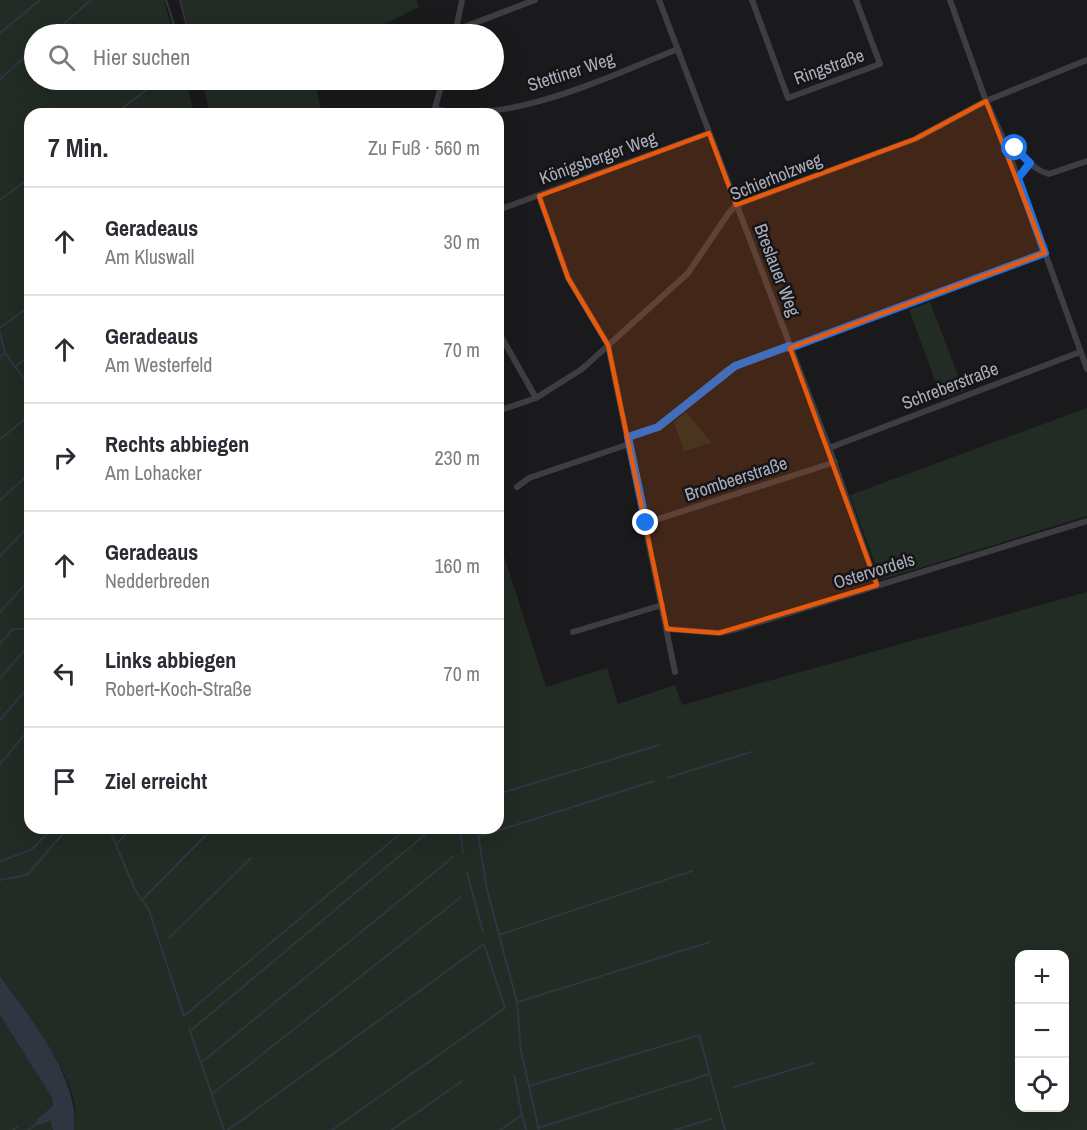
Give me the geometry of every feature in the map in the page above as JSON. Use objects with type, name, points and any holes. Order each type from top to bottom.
[{"type":"street","points":[[457,24],[462,0]]},
{"type":"street","points":[[475,24],[534,0]]},
{"type":"street","name":"Breslauer Weg","points":[[659,0],[835,462],[877,585]]},
{"type":"street","name":"Ringstraße","points":[[752,0],[788,98],[880,64],[856,0]]},
{"type":"street","points":[[950,0],[986,101],[1006,145],[1087,369]]},
{"type":"street","name":"Stettiner Weg","points":[[504,108],[552,98],[678,49]]},
{"type":"street","name":"Schierholzweg","points":[[504,409],[536,398],[582,369],[688,273],[723,219],[736,206],[915,140],[986,101],[1087,60]]},
{"type":"street","points":[[435,108],[440,90]]},
{"type":"street","name":"Königsberger Weg","points":[[504,208],[709,133]]},
{"type":"street","points":[[1006,145],[1015,148],[1030,163],[1049,174],[1087,161]]},
{"type":"street","points":[[1018,178],[1030,163]]},
{"type":"street","points":[[539,196],[568,278],[608,345],[675,672]]},
{"type":"street","points":[[517,487],[528,478],[658,427],[727,370],[1045,253]]},
{"type":"street","points":[[504,342],[536,398]]},
{"type":"street","name":"Schreberstraße","points":[[829,448],[1080,352]]},
{"type":"street","name":"Brombeerstraße","points":[[646,523],[835,462]]},
{"type":"street","name":"Ostervordels","points":[[667,629],[701,633],[728,631],[1087,521]]},
{"type":"street","points":[[573,632],[662,605]]},
{"type":"highlighted area","points":[[986,101],[1045,253],[790,348],[877,585],[719,633],[667,629],[608,345],[568,278],[539,196],[709,133],[736,205],[915,139]]},
{"type":"shaded area","points":[[0,0],[164,0],[170,24],[24,24],[24,90],[188,90],[193,108],[24,108],[24,834],[504,834],[504,556],[546,687],[607,668],[618,704],[675,685],[682,705],[1087,592],[1087,1130],[74,1130],[74,1102],[54,1055],[0,976]]},
{"type":"shaded area","points":[[181,0],[416,0],[419,7],[385,24],[188,24]]},
{"type":"shaded area","points":[[204,90],[317,90],[321,108],[209,108]]},
{"type":"shaded area","points":[[930,302],[964,391],[942,399],[909,310]]},
{"type":"shaded area","points":[[1087,408],[1087,516],[881,580],[850,495]]},
{"type":"shaded area","points":[[686,412],[712,443],[684,451],[674,422]]},
{"type":"shaded area","points":[[0,976],[38,1029],[61,1070],[74,1111],[74,1130],[53,1130],[50,1121],[38,1125],[36,1120],[53,1106],[52,1098],[0,1015]]},
{"type":"shaded area","points":[[0,1015],[52,1098],[54,1106],[47,1114],[53,1130],[0,1130]]},
{"type":"waterway","points":[[0,33],[40,0]]},
{"type":"waterway","points":[[63,24],[91,0]]},
{"type":"waterway","points":[[166,0],[174,24]]},
{"type":"waterway","points":[[180,0],[186,24]]},
{"type":"waterway","points":[[0,79],[24,58]]},
{"type":"waterway","points":[[122,108],[146,90]]},
{"type":"waterway","points":[[0,200],[24,182]]},
{"type":"waterway","points":[[0,328],[24,310]]},
{"type":"waterway","points":[[0,333],[5,353]]},
{"type":"waterway","points":[[0,357],[5,353],[24,379]]},
{"type":"waterway","points":[[16,366],[24,360]]},
{"type":"waterway","points":[[0,439],[24,420]]},
{"type":"waterway","points":[[0,500],[24,478]]},
{"type":"waterway","points":[[0,556],[24,531]]},
{"type":"waterway","points":[[0,612],[24,586]]},
{"type":"waterway","points":[[0,643],[13,629],[24,629]]},
{"type":"waterway","points":[[0,678],[24,651]]},
{"type":"waterway","points":[[0,720],[24,692]]},
{"type":"waterway","points":[[0,764],[24,735]]},
{"type":"waterway","points":[[504,792],[659,745]]},
{"type":"waterway","points":[[667,778],[751,752]]},
{"type":"waterway","points":[[504,829],[654,781]]},
{"type":"waterway","points":[[0,861],[31,850],[47,834]]},
{"type":"waterway","points":[[0,880],[27,875],[63,834]]},
{"type":"waterway","points":[[112,834],[135,890],[149,910],[184,1016],[400,834]]},
{"type":"waterway","points":[[117,844],[126,834]]},
{"type":"waterway","points":[[142,900],[207,834]]},
{"type":"waterway","points":[[190,1031],[426,834]]},
{"type":"waterway","points":[[461,834],[463,853]]},
{"type":"waterway","points":[[478,834],[487,890],[517,1002],[521,1051],[539,1130]]},
{"type":"waterway","points":[[478,837],[487,834]]},
{"type":"waterway","points":[[202,1062],[453,857]]},
{"type":"waterway","points":[[169,938],[251,858]]},
{"type":"waterway","points":[[499,935],[692,871]]},
{"type":"waterway","points":[[467,873],[483,932]]},
{"type":"waterway","points":[[212,1094],[461,897]]},
{"type":"waterway","points":[[518,1002],[710,942]]},
{"type":"waterway","points":[[228,1130],[484,944],[505,1008],[332,1130]]},
{"type":"waterway","points":[[189,1028],[224,1130]]},
{"type":"waterway","points":[[529,1086],[699,1035],[725,1130]]},
{"type":"waterway","points":[[734,1087],[814,1063]]},
{"type":"waterway","points":[[538,1128],[709,1074]]},
{"type":"waterway","points":[[500,1130],[522,1115],[514,1075]]},
{"type":"waterway","points":[[392,1130],[462,1081]]},
{"type":"waterway","points":[[522,1115],[526,1130]]},
{"type":"waterway","points":[[675,1130],[711,1119]]},
{"type":"waterway","points":[[28,1130],[38,1123]]},
{"type":"waterway","points":[[13,1130],[17,1127]]},
{"type":"route","points":[[646,523],[628,437],[658,427],[727,370],[1045,253],[1018,178],[1030,163],[1015,148]]}]
